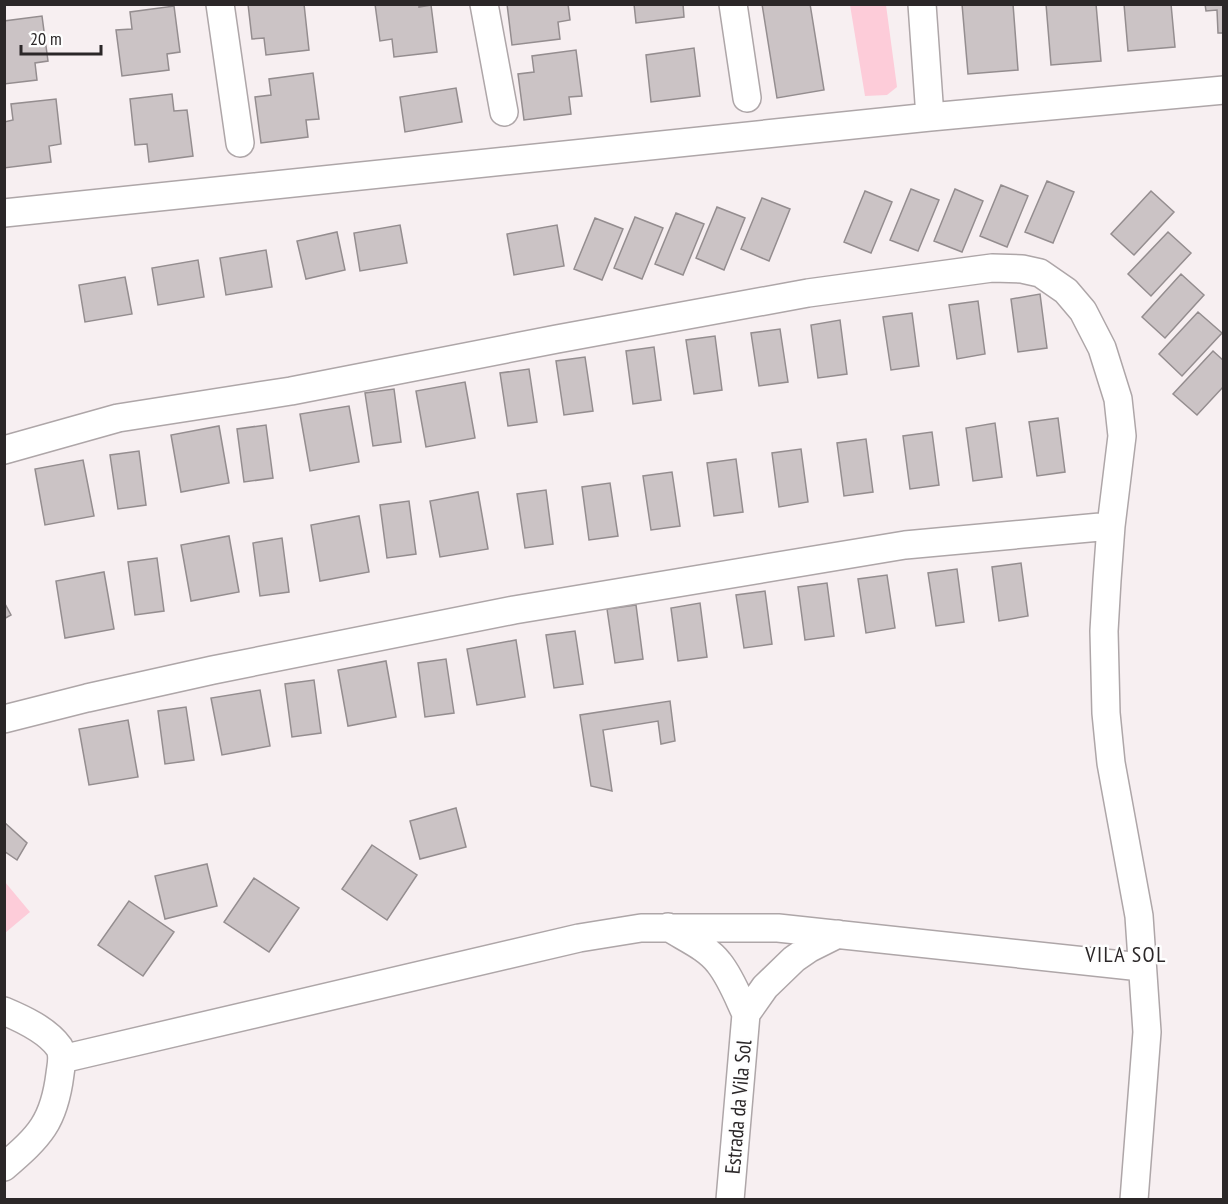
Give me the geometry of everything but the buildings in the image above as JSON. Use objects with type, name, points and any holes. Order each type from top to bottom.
[{"type":"street","points":[[220,4],[240,143]]},
{"type":"street","points":[[484,4],[504,112]]},
{"type":"street","points":[[733,4],[747,98]]},
{"type":"street","points":[[922,4],[930,117]]},
{"type":"street","points":[[4,213],[930,117],[1224,90]]},
{"type":"street","points":[[4,450],[117,418],[291,391],[796,295],[992,268],[1022,269],[1040,273],[1066,291],[1083,311],[1102,348],[1118,399],[1122,436],[1111,526],[1104,630],[1106,713],[1111,763],[1139,916],[1147,1032],[1134,1200]]},
{"type":"street","points":[[4,719],[213,670],[525,608],[905,545],[1111,526]]},
{"type":"street","points":[[62,1059],[613,931],[668,927],[778,928],[1142,967]]},
{"type":"street","name":"Estrada da Vila Sol","points":[[668,927],[708,952],[718,961],[746,1014]]},
{"type":"street","name":"Estrada da Vila Sol","points":[[730,1200],[746,1014],[765,987],[794,959],[838,934]]},
{"type":"street","points":[[4,1011],[40,1030],[59,1047],[62,1059],[57,1097],[46,1126],[4,1167]]},
{"type":"shaded area","points":[[850,5],[886,5],[897,87],[887,95],[865,96]]},
{"type":"shaded area","points":[[5,882],[30,912],[4,933]]},
{"type":"district","name":"VILA SOL","points":[[1126,954]]}]
